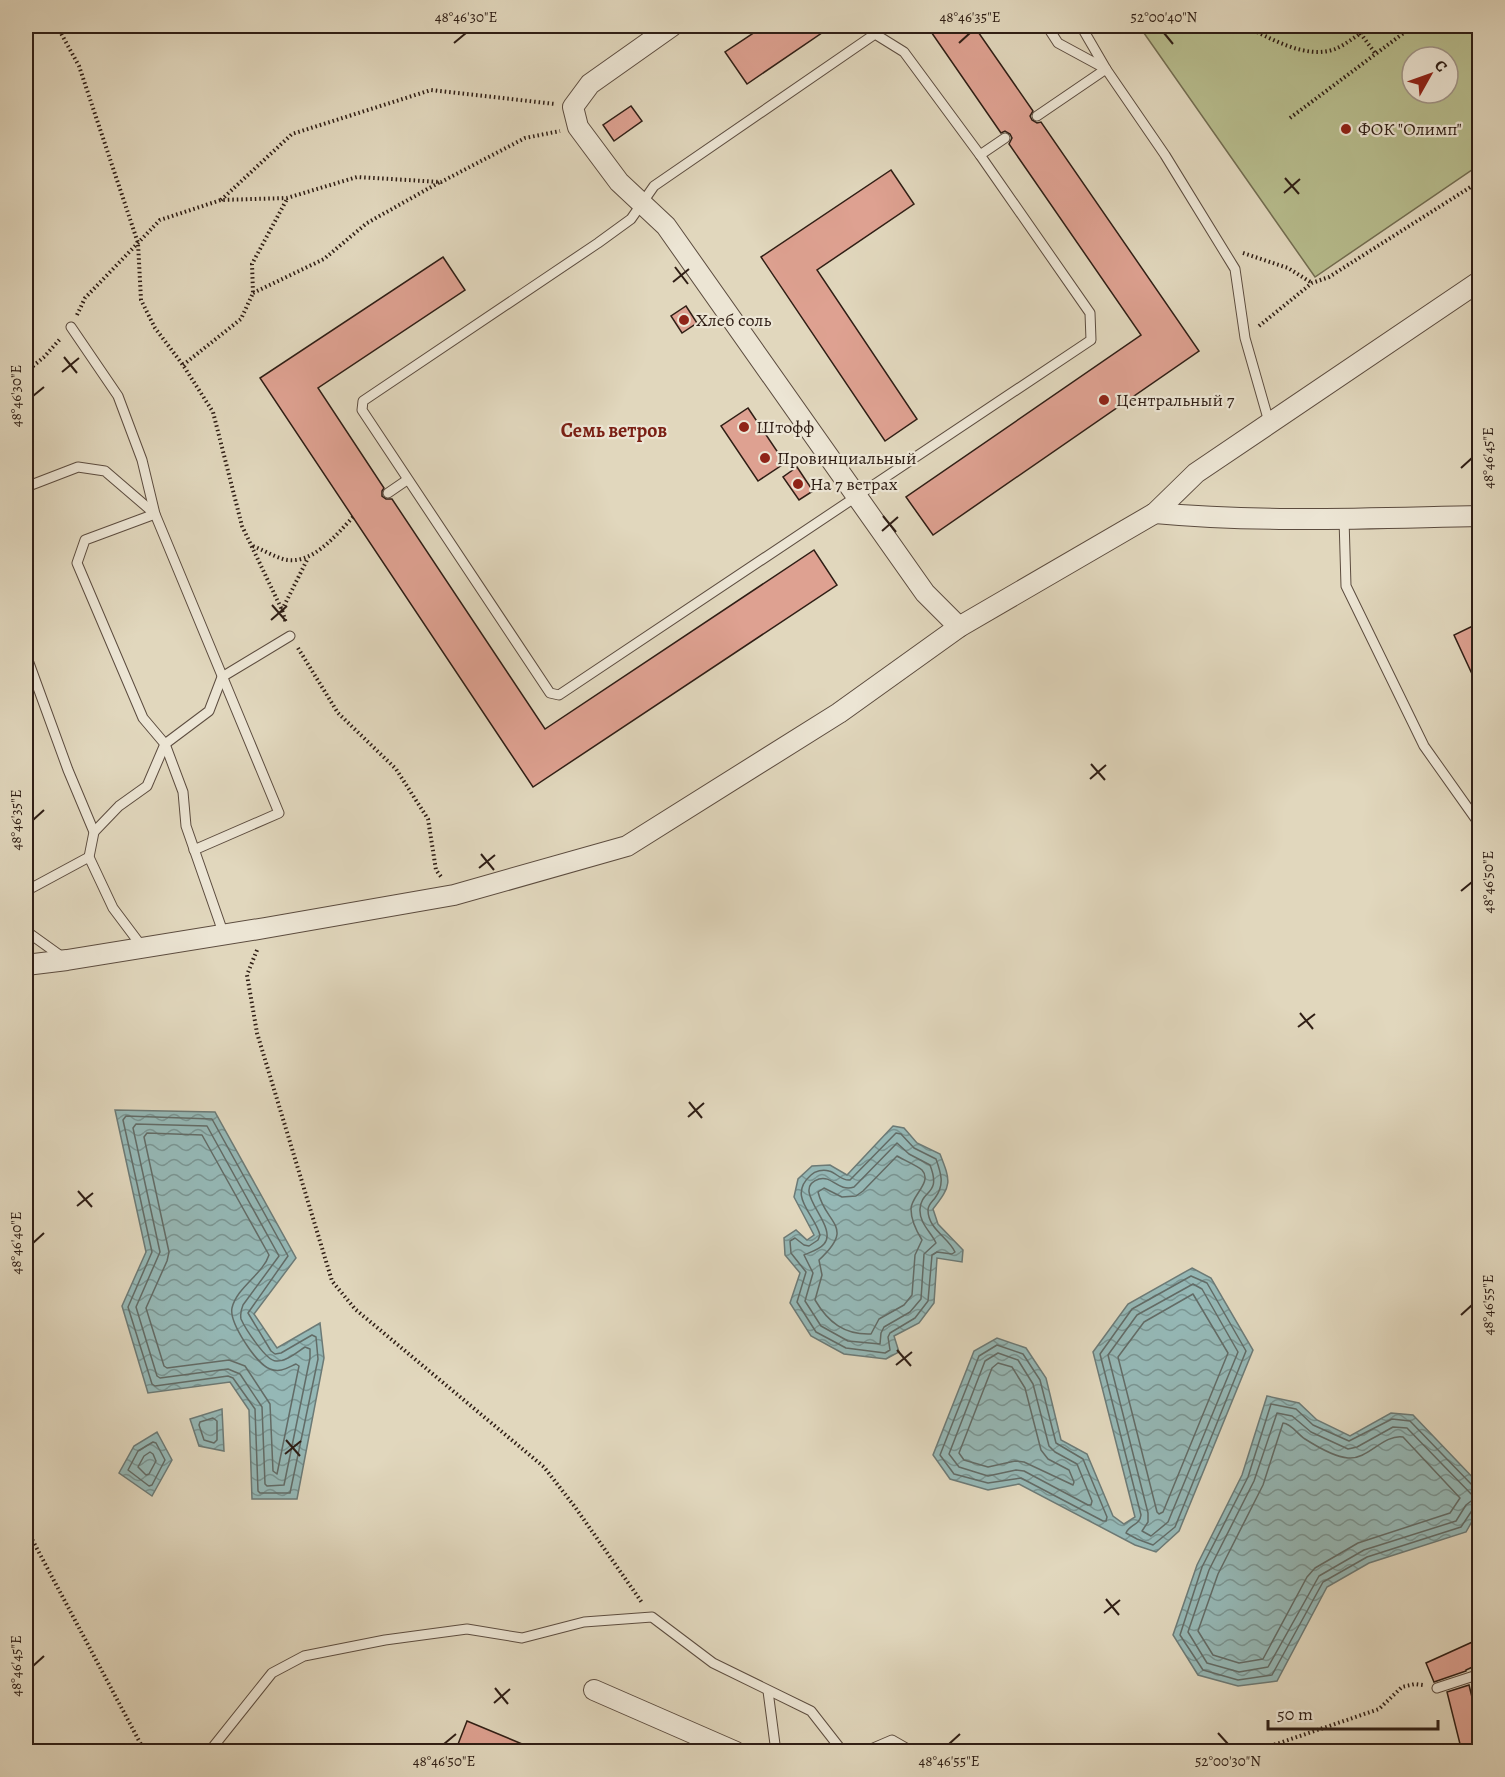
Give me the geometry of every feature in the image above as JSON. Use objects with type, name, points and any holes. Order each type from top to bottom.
[{"type":"street","points":[[672,26],[590,84],[573,106],[578,127],[619,182],[666,226],[855,497],[925,593],[959,627]]},
{"type":"street","points":[[26,965],[265,928],[453,895],[627,846],[839,713],[959,627],[1155,513],[1196,473],[1479,281]]},
{"type":"street","points":[[1155,513],[1213,518],[1344,519],[1479,516]]},
{"type":"street","points":[[594,1690],[736,1752]]},
{"type":"lane","points":[[1047,26],[1058,43],[1106,69]]},
{"type":"lane","points":[[1081,26],[1106,69],[1165,155],[1235,268],[1245,338],[1269,422]]},
{"type":"lane","points":[[875,34],[904,52],[980,155],[1090,314],[1091,340],[559,694],[550,693],[362,410],[363,401],[598,243],[631,219],[654,186],[875,34]]},
{"type":"lane","points":[[1037,116],[1106,69]]},
{"type":"lane","points":[[980,155],[1005,138]]},
{"type":"lane","points":[[72,327],[118,396],[142,460],[155,514],[279,813],[194,850]]},
{"type":"lane","points":[[26,487],[78,467],[105,471],[155,514]]},
{"type":"lane","points":[[388,493],[407,480]]},
{"type":"lane","points":[[155,514],[85,540],[77,563],[143,718],[165,744],[183,792],[186,826],[224,934]]},
{"type":"lane","points":[[1344,519],[1346,586],[1424,746],[1479,825]]},
{"type":"lane","points":[[143,948],[113,908],[89,857],[94,832],[119,806],[147,786],[165,744],[209,711],[222,677],[290,636]]},
{"type":"lane","points":[[26,658],[94,832]]},
{"type":"lane","points":[[26,891],[89,857]]},
{"type":"lane","points":[[26,931],[67,960]]},
{"type":"lane","points":[[209,1752],[272,1673],[304,1656],[385,1640],[467,1629],[522,1638],[584,1622],[652,1617],[714,1663],[811,1711],[843,1752]]},
{"type":"lane","points":[[1437,1688],[1479,1674]]},
{"type":"lane","points":[[768,1691],[776,1752]]},
{"type":"lane","points":[[869,1752],[892,1740],[913,1752]]},
{"type":"path","points":[[57,26],[79,66],[138,243],[141,300],[155,328],[183,365],[213,412],[242,526],[282,609],[290,636],[338,713],[396,769],[428,819],[436,870],[453,895]]},
{"type":"path","points":[[1245,26],[1289,48],[1319,52],[1335,49],[1371,26]]},
{"type":"path","points":[[1355,26],[1374,53]]},
{"type":"path","points":[[1290,118],[1413,26]]},
{"type":"path","points":[[221,200],[292,134],[431,90],[573,106]]},
{"type":"path","points":[[253,293],[324,259],[367,223],[525,138],[578,127]]},
{"type":"path","points":[[26,372],[44,357],[72,327],[85,298],[160,220],[221,200],[287,198],[357,177],[441,182]]},
{"type":"path","points":[[1245,338],[1312,283],[1329,277],[1479,181]]},
{"type":"path","points":[[183,365],[241,319],[253,293],[252,264],[287,198]]},
{"type":"path","points":[[1222,248],[1288,268],[1312,283]]},
{"type":"path","points":[[282,609],[309,558],[353,517]]},
{"type":"path","points":[[252,546],[286,560],[309,558]]},
{"type":"path","points":[[265,928],[247,975],[257,1033],[332,1281],[355,1309],[544,1467],[652,1617]]},
{"type":"path","points":[[26,1528],[145,1752]]},
{"type":"path","points":[[1254,1752],[1379,1709],[1402,1687],[1415,1684],[1437,1688]]},
{"type":"green space","name":"ФОК \"Олимп\"","points":[[1139,26],[1479,26],[1479,165],[1315,277]]},
{"type":"water","points":[[115,1110],[215,1112],[296,1258],[254,1314],[277,1348],[320,1323],[324,1358],[297,1499],[252,1499],[249,1410],[230,1382],[148,1393],[122,1306],[146,1252]]},
{"type":"water","points":[[893,1126],[904,1128],[917,1143],[940,1154],[948,1183],[944,1194],[933,1209],[938,1224],[963,1250],[962,1262],[937,1258],[934,1303],[919,1323],[894,1336],[899,1352],[886,1359],[844,1354],[811,1336],[790,1303],[800,1273],[785,1255],[784,1238],[796,1230],[807,1240],[814,1235],[794,1197],[798,1179],[812,1166],[830,1165],[847,1175]]},
{"type":"water","points":[[1192,1268],[1211,1278],[1253,1350],[1179,1531],[1156,1552],[1135,1545],[1019,1484],[988,1490],[950,1479],[933,1455],[974,1351],[997,1338],[1026,1348],[1046,1378],[1061,1440],[1087,1454],[1113,1516],[1124,1524],[1135,1517],[1093,1352],[1128,1304]]},
{"type":"water","points":[[1267,1396],[1299,1403],[1317,1420],[1350,1436],[1391,1413],[1413,1415],[1479,1484],[1479,1509],[1466,1532],[1369,1563],[1327,1587],[1277,1681],[1238,1686],[1198,1675],[1173,1635],[1197,1565],[1242,1475]]},
{"type":"water","points":[[222,1409],[224,1451],[199,1446],[190,1419]]},
{"type":"water","points":[[157,1432],[172,1460],[152,1496],[119,1473],[134,1446]]},
{"type":"building","points":[[764,26],[832,26],[747,84],[725,52]]},
{"type":"building","points":[[927,26],[974,26],[1033,111],[1030,116],[1032,120],[1037,123],[1041,122],[1199,351],[933,535],[906,497],[1141,335],[1009,144],[1012,138],[1010,134],[1005,131],[1001,133]]},
{"type":"building","points":[[631,106],[642,121],[614,141],[603,125]]},
{"type":"building","points":[[891,170],[914,204],[817,270],[917,419],[885,441],[761,257]]},
{"type":"building","points":[[443,257],[465,290],[318,388],[384,488],[382,496],[392,499],[545,729],[814,550],[837,585],[533,787],[260,378]]},
{"type":"building","name":"Хлеб соль","points":[[686,306],[697,323],[682,333],[671,316]]},
{"type":"building","points":[[748,408],[785,463],[758,481],[721,426]]},
{"type":"building","name":"На 7 ветрах","points":[[797,467],[813,491],[799,500],[783,477]]},
{"type":"building","points":[[1479,623],[1479,689],[1454,635]]},
{"type":"building","points":[[1479,1639],[1479,1664],[1434,1682],[1426,1663]]},
{"type":"building","points":[[1469,1685],[1479,1726],[1479,1752],[1462,1752],[1447,1692]]},
{"type":"building","points":[[467,1721],[539,1751],[539,1752],[455,1752]]},
{"type":"place","name":"ФОК \"Олимп\"","points":[[1346,129]]},
{"type":"place","name":"Хлеб соль","points":[[684,320]]},
{"type":"place","name":"Центральный 7","points":[[1104,400]]},
{"type":"place","name":"Штофф","points":[[744,427]]},
{"type":"place","name":"Провинциальный","points":[[765,458]]},
{"type":"place","name":"На 7 ветрах","points":[[798,484]]},
{"type":"district","name":"Семь ветров","points":[[614,430]]}]
